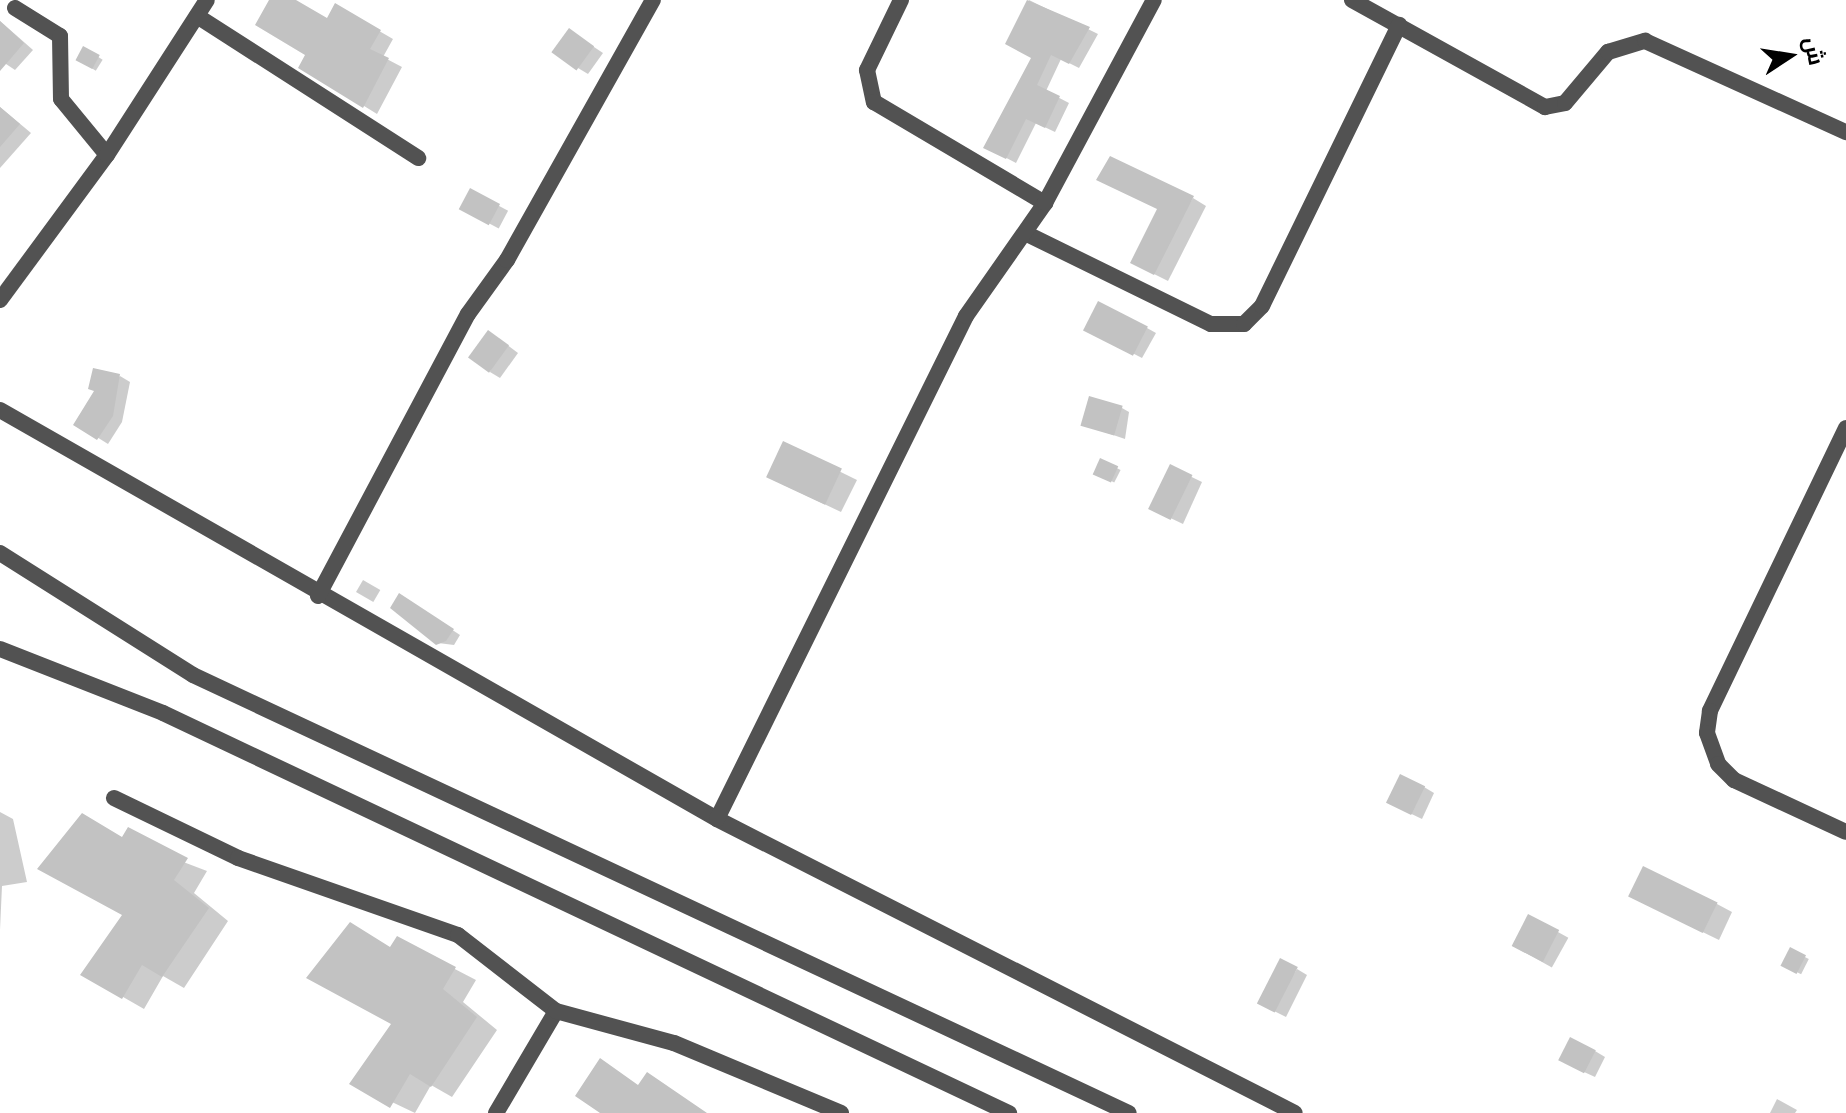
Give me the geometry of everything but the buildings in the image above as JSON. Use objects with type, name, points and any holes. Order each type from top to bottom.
[{"type":"street","points":[[0,300],[107,155],[207,0]]},
{"type":"street","points":[[318,596],[468,314],[507,260],[653,0]]},
{"type":"street","points":[[901,0],[867,70],[870,97],[1045,203]]},
{"type":"street","points":[[717,819],[952,343],[1045,203],[1154,0]]},
{"type":"street","points":[[1352,0],[1545,107],[1565,103],[1608,52],[1645,41],[1846,132]]},
{"type":"street","points":[[15,8],[60,36],[61,99],[107,155]]},
{"type":"street","points":[[197,16],[418,158]]},
{"type":"street","points":[[1025,233],[1211,324],[1244,324],[1262,306],[1399,25]]},
{"type":"street","points":[[0,410],[318,596],[717,819],[1295,1113]]},
{"type":"street","points":[[1846,428],[1710,711],[1707,733],[1718,764],[1734,780],[1846,832]]},
{"type":"street","points":[[0,553],[193,675],[1129,1113]]},
{"type":"street","points":[[0,649],[163,713],[1009,1113]]},
{"type":"street","points":[[114,798],[238,858],[458,935],[556,1011],[674,1043],[841,1113]]},
{"type":"street","points":[[496,1113],[556,1011]]}]
